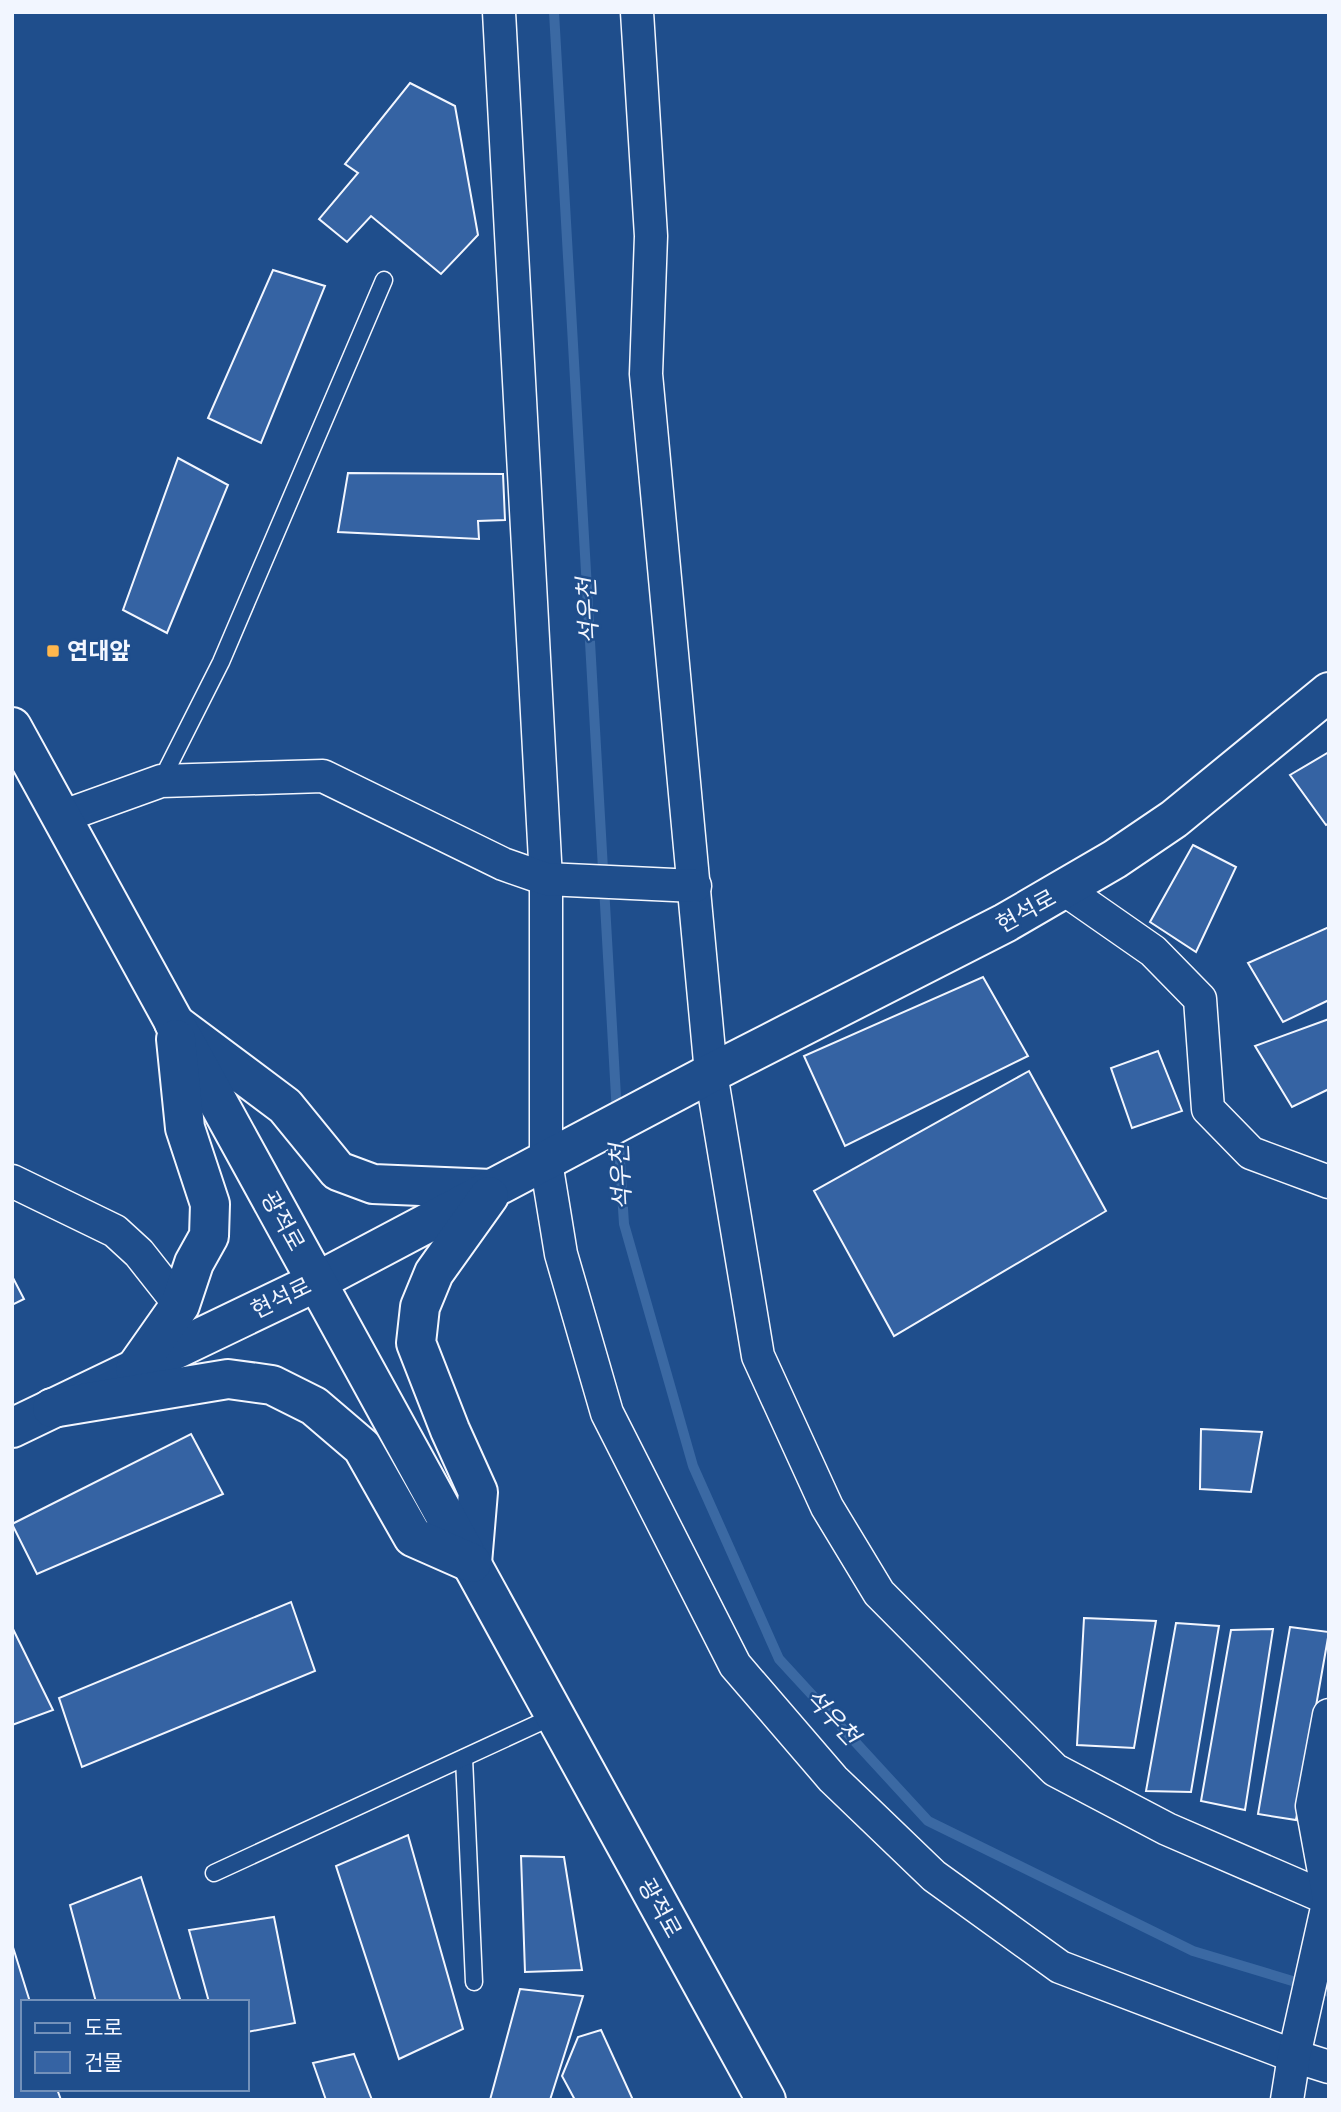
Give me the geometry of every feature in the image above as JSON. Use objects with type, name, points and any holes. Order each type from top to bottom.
[{"type":"main road","name":"현석로","points":[[12,1427],[316,1282],[1005,923],[1115,859],[1174,819],[1329,692]]},
{"type":"main road","name":"광적로","points":[[12,727],[766,2100]]},
{"type":"main road","points":[[174,1023],[285,1106],[338,1171],[373,1184],[494,1189]]},
{"type":"main road","points":[[135,1369],[180,1304],[194,1263],[208,1236],[210,1205],[185,1128],[174,1023]]},
{"type":"main road","points":[[52,1408],[228,1379],[272,1385],[314,1406],[362,1447],[413,1537],[472,1563],[478,1492],[416,1343],[420,1307],[434,1273],[494,1189]]},
{"type":"street","points":[[499,12],[547,879],[547,1162],[561,1254],[607,1413],[735,1665],[832,1779],[934,1876],[1060,1967],[1329,2067]]},
{"type":"street","points":[[637,12],[650,236],[646,374],[695,886],[703,1078],[758,1356],[827,1507],[879,1593],[1055,1770],[1167,1829],[1328,1906]]},
{"type":"street","points":[[61,817],[162,781],[323,776],[503,864],[547,879],[695,886]]},
{"type":"street","points":[[1064,889],[1153,951],[1200,999],[1208,1109],[1251,1153],[1329,1182]]},
{"type":"street","points":[[12,1181],[115,1231],[139,1253],[180,1304]]},
{"type":"street","points":[[1287,2100],[1300,2025],[1328,1906],[1312,1806],[1329,1715]]},
{"type":"lane","points":[[162,781],[221,662],[384,280]]},
{"type":"lane","points":[[215,1873],[554,1716]]},
{"type":"lane","points":[[464,1758],[474,1982]]},
{"type":"building","points":[[410,83],[455,106],[478,235],[441,274],[371,216],[347,242],[319,219],[358,173],[345,164]]},
{"type":"building","points":[[273,270],[325,286],[261,443],[208,418]]},
{"type":"building","points":[[178,458],[228,485],[167,633],[123,610]]},
{"type":"building","points":[[348,473],[503,474],[505,520],[478,521],[479,539],[338,532]]},
{"type":"building","points":[[1329,752],[1329,823],[1326,825],[1290,775]]},
{"type":"building","points":[[1193,845],[1236,867],[1196,952],[1150,922]]},
{"type":"building","points":[[1329,927],[1329,1000],[1283,1022],[1248,963]]},
{"type":"building","points":[[983,977],[1028,1056],[845,1146],[804,1056]]},
{"type":"building","points":[[1329,1019],[1329,1089],[1292,1107],[1255,1046]]},
{"type":"building","points":[[1158,1051],[1182,1111],[1132,1128],[1111,1068]]},
{"type":"building","points":[[1029,1071],[1106,1211],[894,1336],[814,1191]]},
{"type":"building","points":[[12,1276],[24,1299],[12,1305]]},
{"type":"building","points":[[1201,1429],[1262,1432],[1251,1492],[1200,1489]]},
{"type":"building","points":[[191,1434],[223,1494],[37,1574],[12,1524]]},
{"type":"building","points":[[291,1602],[315,1671],[82,1767],[59,1698]]},
{"type":"building","points":[[1084,1618],[1156,1621],[1134,1748],[1077,1745]]},
{"type":"building","points":[[1176,1623],[1219,1626],[1191,1792],[1146,1791]]},
{"type":"building","points":[[12,1627],[53,1710],[12,1725]]},
{"type":"building","points":[[1290,1627],[1329,1632],[1296,1820],[1258,1814]]},
{"type":"building","points":[[1273,1629],[1245,1810],[1201,1801],[1231,1630]]},
{"type":"building","points":[[408,1835],[463,2029],[399,2059],[336,1866]]},
{"type":"building","points":[[521,1856],[564,1857],[582,1970],[525,1972]]},
{"type":"building","points":[[141,1877],[180,2000],[95,2000],[70,1905]]},
{"type":"building","points":[[274,1917],[295,2023],[248,2032],[248,2000],[208,2000],[189,1930]]},
{"type":"building","points":[[12,1944],[29,2000],[21,2000],[21,2091],[58,2091],[61,2100],[12,2100]]},
{"type":"building","points":[[520,1989],[583,1996],[550,2100],[490,2100]]},
{"type":"building","points":[[601,2030],[633,2100],[575,2100],[562,2076],[578,2037]]},
{"type":"building","points":[[354,2054],[372,2100],[326,2100],[313,2063]]},
{"type":"waterway","name":"석우천","points":[[554,12],[617,1114]]},
{"type":"waterway","name":"석우천","points":[[618,1130],[624,1224],[693,1466],[779,1659],[928,1821],[1193,1951],[1329,1992]]},
{"type":"place","name":"연대앞","points":[[53,651]]}]
